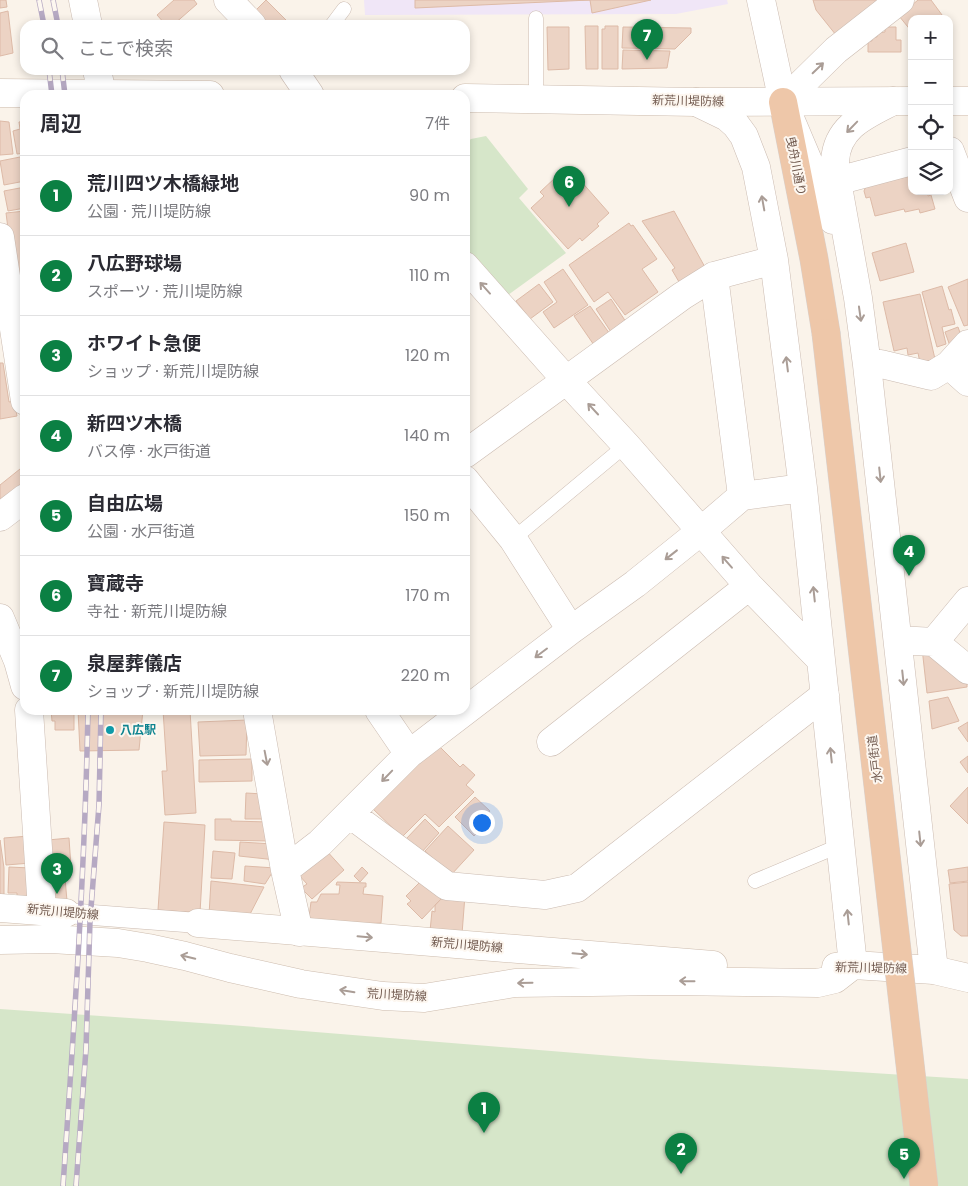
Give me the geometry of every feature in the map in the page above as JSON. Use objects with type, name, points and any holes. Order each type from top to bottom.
[{"type":"highway","name":"曳舟川通り","points":[[783,102],[814,259],[826,333]]},
{"type":"highway","name":"水戸街道","points":[[826,333],[924,1186]]},
{"type":"street","points":[[83,0],[87,20]]},
{"type":"street","points":[[228,0],[247,20]]},
{"type":"street","name":"曳舟川通り","points":[[761,0],[783,102]]},
{"type":"street","points":[[852,266],[783,102],[836,50],[900,0]]},
{"type":"street","points":[[27,90],[100,82],[123,90]]},
{"type":"street","points":[[0,93],[20,91]]},
{"type":"street","name":"新荒川堤防線","points":[[470,98],[696,102],[902,102]]},
{"type":"street","points":[[953,101],[968,101]]},
{"type":"street","points":[[696,102],[727,117],[744,136],[756,167],[774,260],[803,488],[853,965]]},
{"type":"street","points":[[902,102],[868,114],[851,125],[839,142],[835,161],[867,365],[898,640],[952,979]]},
{"type":"street","points":[[953,150],[968,146]]},
{"type":"street","points":[[953,159],[968,198]]},
{"type":"street","points":[[837,181],[908,162]]},
{"type":"street","points":[[0,237],[20,368]]},
{"type":"street","points":[[470,450],[682,296],[714,276],[774,260]]},
{"type":"street","points":[[470,272],[626,445],[749,586],[821,660]]},
{"type":"street","points":[[714,276],[742,496]]},
{"type":"street","points":[[867,365],[881,364],[931,376],[959,374],[968,344]]},
{"type":"street","points":[[470,486],[513,539],[571,630]]},
{"type":"street","points":[[470,707],[635,584],[742,496],[803,488]]},
{"type":"street","points":[[0,517],[20,502]]},
{"type":"street","points":[[551,742],[749,586]]},
{"type":"street","points":[[934,642],[968,601]]},
{"type":"street","points":[[0,618],[20,662]]},
{"type":"street","points":[[898,640],[934,642],[968,670]]},
{"type":"street","points":[[350,814],[446,886],[545,895],[577,888],[825,695]]},
{"type":"street","points":[[30,715],[54,912]]},
{"type":"street","points":[[258,715],[285,870],[299,932]]},
{"type":"street","points":[[383,715],[408,754]]},
{"type":"street","points":[[285,870],[320,842],[350,814],[408,754],[459,715]]},
{"type":"street","name":"新荒川堤防線","points":[[0,908],[708,964],[832,968],[853,965],[952,979]]},
{"type":"street","name":"荒川堤防線","points":[[0,940],[51,939],[118,943],[185,956],[301,984],[382,996],[424,998],[515,983],[667,981],[818,984],[835,979],[853,965]]},
{"type":"lane","points":[[336,20],[344,9]]},
{"type":"lane","points":[[536,18],[536,99]]},
{"type":"lane","points":[[513,539],[626,445]]},
{"type":"lane","points":[[755,881],[840,845]]},
{"type":"shaded area","points":[[364,0],[727,0],[728,4],[676,14],[365,15]]},
{"type":"green space","points":[[486,136],[528,189],[519,198],[566,253],[508,295],[470,254],[471,139]]},
{"type":"green space","points":[[0,1009],[230,1025],[650,1059],[968,1079],[968,1186],[0,1186]]},
{"type":"building","points":[[0,0],[6,0],[7,7],[0,8]]},
{"type":"building","points":[[174,0],[194,0],[197,4],[179,20],[162,20],[157,15]]},
{"type":"building","points":[[266,0],[286,20],[260,20],[253,13]]},
{"type":"building","points":[[415,0],[590,0],[415,8]]},
{"type":"building","points":[[590,0],[651,0],[592,13]]},
{"type":"building","points":[[813,0],[880,0],[836,35],[816,10]]},
{"type":"building","points":[[918,0],[931,0],[942,15],[908,15],[908,27],[899,16]]},
{"type":"building","points":[[8,11],[13,53],[0,56],[0,13]]},
{"type":"building","points":[[585,26],[598,26],[598,69],[586,69]]},
{"type":"building","points":[[605,26],[618,26],[618,69],[602,69],[602,29],[605,29]]},
{"type":"building","points":[[547,27],[569,27],[569,69],[548,70]]},
{"type":"building","points":[[623,27],[691,28],[691,33],[675,49],[622,48]]},
{"type":"building","points":[[885,27],[896,27],[896,40],[901,40],[901,52],[868,52],[868,41],[872,41],[872,37],[877,37],[878,33],[885,32]]},
{"type":"building","points":[[623,50],[670,51],[667,68],[622,69]]},
{"type":"building","points":[[0,121],[9,122],[13,154],[0,155]]},
{"type":"building","points":[[20,129],[20,154],[17,154],[13,131]]},
{"type":"building","points":[[20,157],[20,182],[4,185],[0,161]]},
{"type":"building","points":[[572,171],[609,213],[597,224],[599,226],[582,241],[580,238],[568,249],[531,208],[544,196],[540,192],[556,177],[561,182]]},
{"type":"building","points":[[908,175],[908,195],[931,195],[935,209],[920,213],[919,209],[905,212],[904,209],[875,216],[870,197],[866,198],[864,191],[866,186]]},
{"type":"building","points":[[20,188],[20,209],[8,211],[4,191]]},
{"type":"building","points":[[674,211],[706,269],[682,287],[672,270],[675,268],[642,221]]},
{"type":"building","points":[[20,212],[20,275],[14,276],[6,213]]},
{"type":"building","points":[[629,223],[631,226],[633,225],[657,259],[642,269],[658,292],[625,315],[608,292],[594,302],[569,265]]},
{"type":"building","points":[[906,243],[914,272],[880,281],[872,253]]},
{"type":"building","points":[[563,269],[588,305],[554,328],[543,312],[557,302],[544,282]]},
{"type":"building","points":[[968,279],[968,325],[964,326],[948,287]]},
{"type":"building","points":[[15,280],[20,280],[20,300]]},
{"type":"building","points":[[539,284],[553,302],[530,319],[516,301]]},
{"type":"building","points":[[942,286],[955,324],[942,327],[946,344],[937,347],[922,292]]},
{"type":"building","points":[[920,294],[935,359],[920,363],[918,353],[908,355],[907,348],[894,351],[883,302]]},
{"type":"building","points":[[611,299],[626,322],[611,332],[596,309]]},
{"type":"building","points":[[590,306],[612,337],[596,348],[574,316]]},
{"type":"building","points":[[958,327],[963,341],[950,346],[945,332]]},
{"type":"building","points":[[0,363],[3,363],[9,402],[14,401],[17,416],[0,419]]},
{"type":"building","points":[[20,469],[20,490],[0,506],[0,485]]},
{"type":"building","points":[[922,648],[967,679],[967,687],[927,693]]},
{"type":"building","points":[[948,697],[959,721],[932,729],[929,701]]},
{"type":"building","points":[[51,715],[74,715],[74,730],[55,730],[55,721],[52,721]]},
{"type":"building","name":"八広駅","points":[[78,715],[142,715],[139,750],[80,751]]},
{"type":"building","points":[[163,715],[190,715],[196,813],[165,815],[162,771],[167,771]]},
{"type":"building","points":[[247,720],[246,755],[200,756],[198,722]]},
{"type":"building","points":[[968,722],[968,742],[958,728]]},
{"type":"building","points":[[437,744],[460,767],[463,764],[475,775],[466,785],[474,792],[439,827],[425,814],[402,837],[372,808]]},
{"type":"building","points":[[968,756],[968,773],[960,762]]},
{"type":"building","points":[[252,759],[252,781],[199,782],[199,760]]},
{"type":"building","points":[[968,787],[968,824],[950,806]]},
{"type":"building","points":[[246,793],[263,794],[264,819],[245,819]]},
{"type":"building","points":[[475,797],[490,811],[481,821],[485,825],[474,836],[455,817]]},
{"type":"building","points":[[215,819],[269,822],[269,841],[215,840]]},
{"type":"building","points":[[425,819],[439,833],[421,853],[406,839]]},
{"type":"building","points":[[164,822],[205,825],[200,913],[158,910]]},
{"type":"building","points":[[448,826],[474,850],[451,875],[425,851]]},
{"type":"building","points":[[29,836],[31,863],[6,865],[4,838]]},
{"type":"building","points":[[69,838],[71,867],[50,868],[48,840]]},
{"type":"building","points":[[0,840],[4,868],[4,896],[0,896]]},
{"type":"building","points":[[240,842],[273,844],[276,860],[239,856]]},
{"type":"building","points":[[325,849],[344,870],[312,899],[301,888],[307,884],[298,874]]},
{"type":"building","points":[[213,851],[235,853],[232,879],[211,878]]},
{"type":"building","points":[[245,866],[275,868],[265,884],[244,881]]},
{"type":"building","points":[[9,867],[31,868],[31,897],[17,897],[17,893],[8,893]]},
{"type":"building","points":[[362,867],[368,873],[360,882],[354,876]]},
{"type":"building","points":[[968,867],[968,881],[950,883],[948,870]]},
{"type":"building","points":[[65,878],[67,901],[50,903],[48,880]]},
{"type":"building","points":[[424,878],[442,898],[422,919],[407,904],[411,901],[406,896]]},
{"type":"building","points":[[211,881],[264,887],[248,918],[209,915]]},
{"type":"building","points":[[337,882],[366,883],[363,894],[383,896],[381,923],[314,926],[309,917],[311,902],[317,902],[321,894],[339,894],[340,885],[336,885]]},
{"type":"building","points":[[968,882],[968,936],[961,936],[954,930],[949,884]]},
{"type":"building","points":[[465,895],[462,934],[430,931],[432,911],[435,912],[435,905],[442,898],[456,899]]},
{"type":"railway","points":[[39,0],[43,20]]},
{"type":"railway","points":[[53,0],[57,20]]},
{"type":"railway","points":[[50,75],[51,90]]},
{"type":"railway","points":[[63,75],[64,90]]},
{"type":"railway","points":[[63,1186],[82,889],[88,715]]},
{"type":"railway","points":[[76,1186],[86,1049],[90,921],[99,805],[101,715]]},
{"type":"place","name":"泉屋葬儀店","points":[[647,60]]},
{"type":"place","name":"寶蔵寺","points":[[569,207]]},
{"type":"place","name":"新四ツ木橋","points":[[909,576]]},
{"type":"place","name":"八広駅","points":[[110,730]]},
{"type":"place","name":"ホワイト急便","points":[[57,894]]},
{"type":"place","name":"荒川四ツ木橋緑地","points":[[484,1133]]},
{"type":"place","name":"八広野球場","points":[[681,1174]]},
{"type":"place","name":"自由広場","points":[[904,1179]]}]
